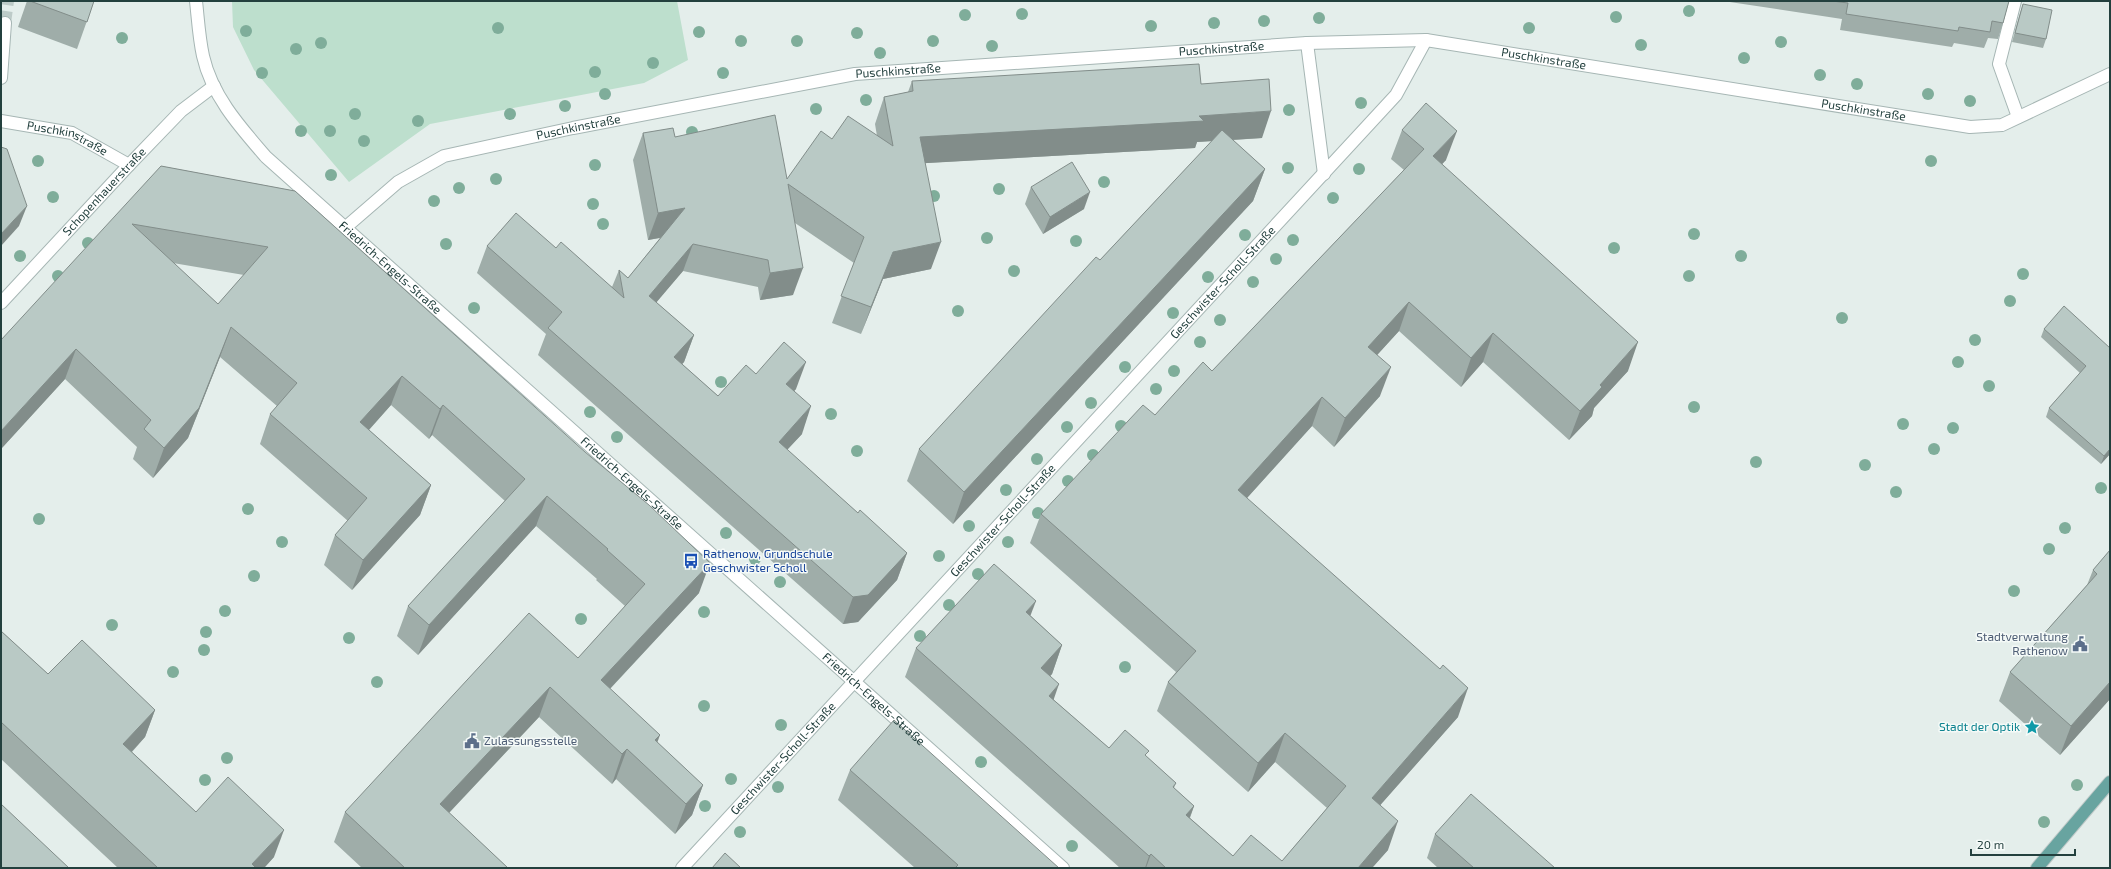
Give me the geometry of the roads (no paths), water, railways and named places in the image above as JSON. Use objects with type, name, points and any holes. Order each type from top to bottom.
[{"type":"main road","points":[[2037,868],[2110,782]]},
{"type":"street","name":"Friedrich-Engels-Straße","points":[[196,1],[203,57],[214,86],[238,124],[266,157],[1063,868]]},
{"type":"street","points":[[2015,1],[1999,64],[2018,117]]},
{"type":"street","points":[[1,78],[5,23]]},
{"type":"street","name":"Puschkinstraße","points":[[346,227],[398,182],[444,156],[855,74],[1307,43],[1426,40],[1970,128],[2002,125],[2110,74]]},
{"type":"street","name":"Geschwister-Scholl-Straße","points":[[682,868],[1396,96],[1426,40]]},
{"type":"street","points":[[1307,43],[1324,174]]},
{"type":"street","name":"Schopenhauerstraße","points":[[1,303],[181,111],[214,86]]},
{"type":"street","name":"Puschkinstraße","points":[[1,121],[72,134],[129,165]]},
{"type":"tunnel","points":[[5,23],[8,1]]},
{"type":"place","name":"Rathenow, Grundschule Geschwister Scholl","points":[[691,561]]},
{"type":"place","name":"Stadtverwaltung Rathenow","points":[[2080,644]]},
{"type":"place","name":"Stadt der Optik","points":[[2032,727]]},
{"type":"place","name":"Zulassungsstelle","points":[[472,741]]}]
